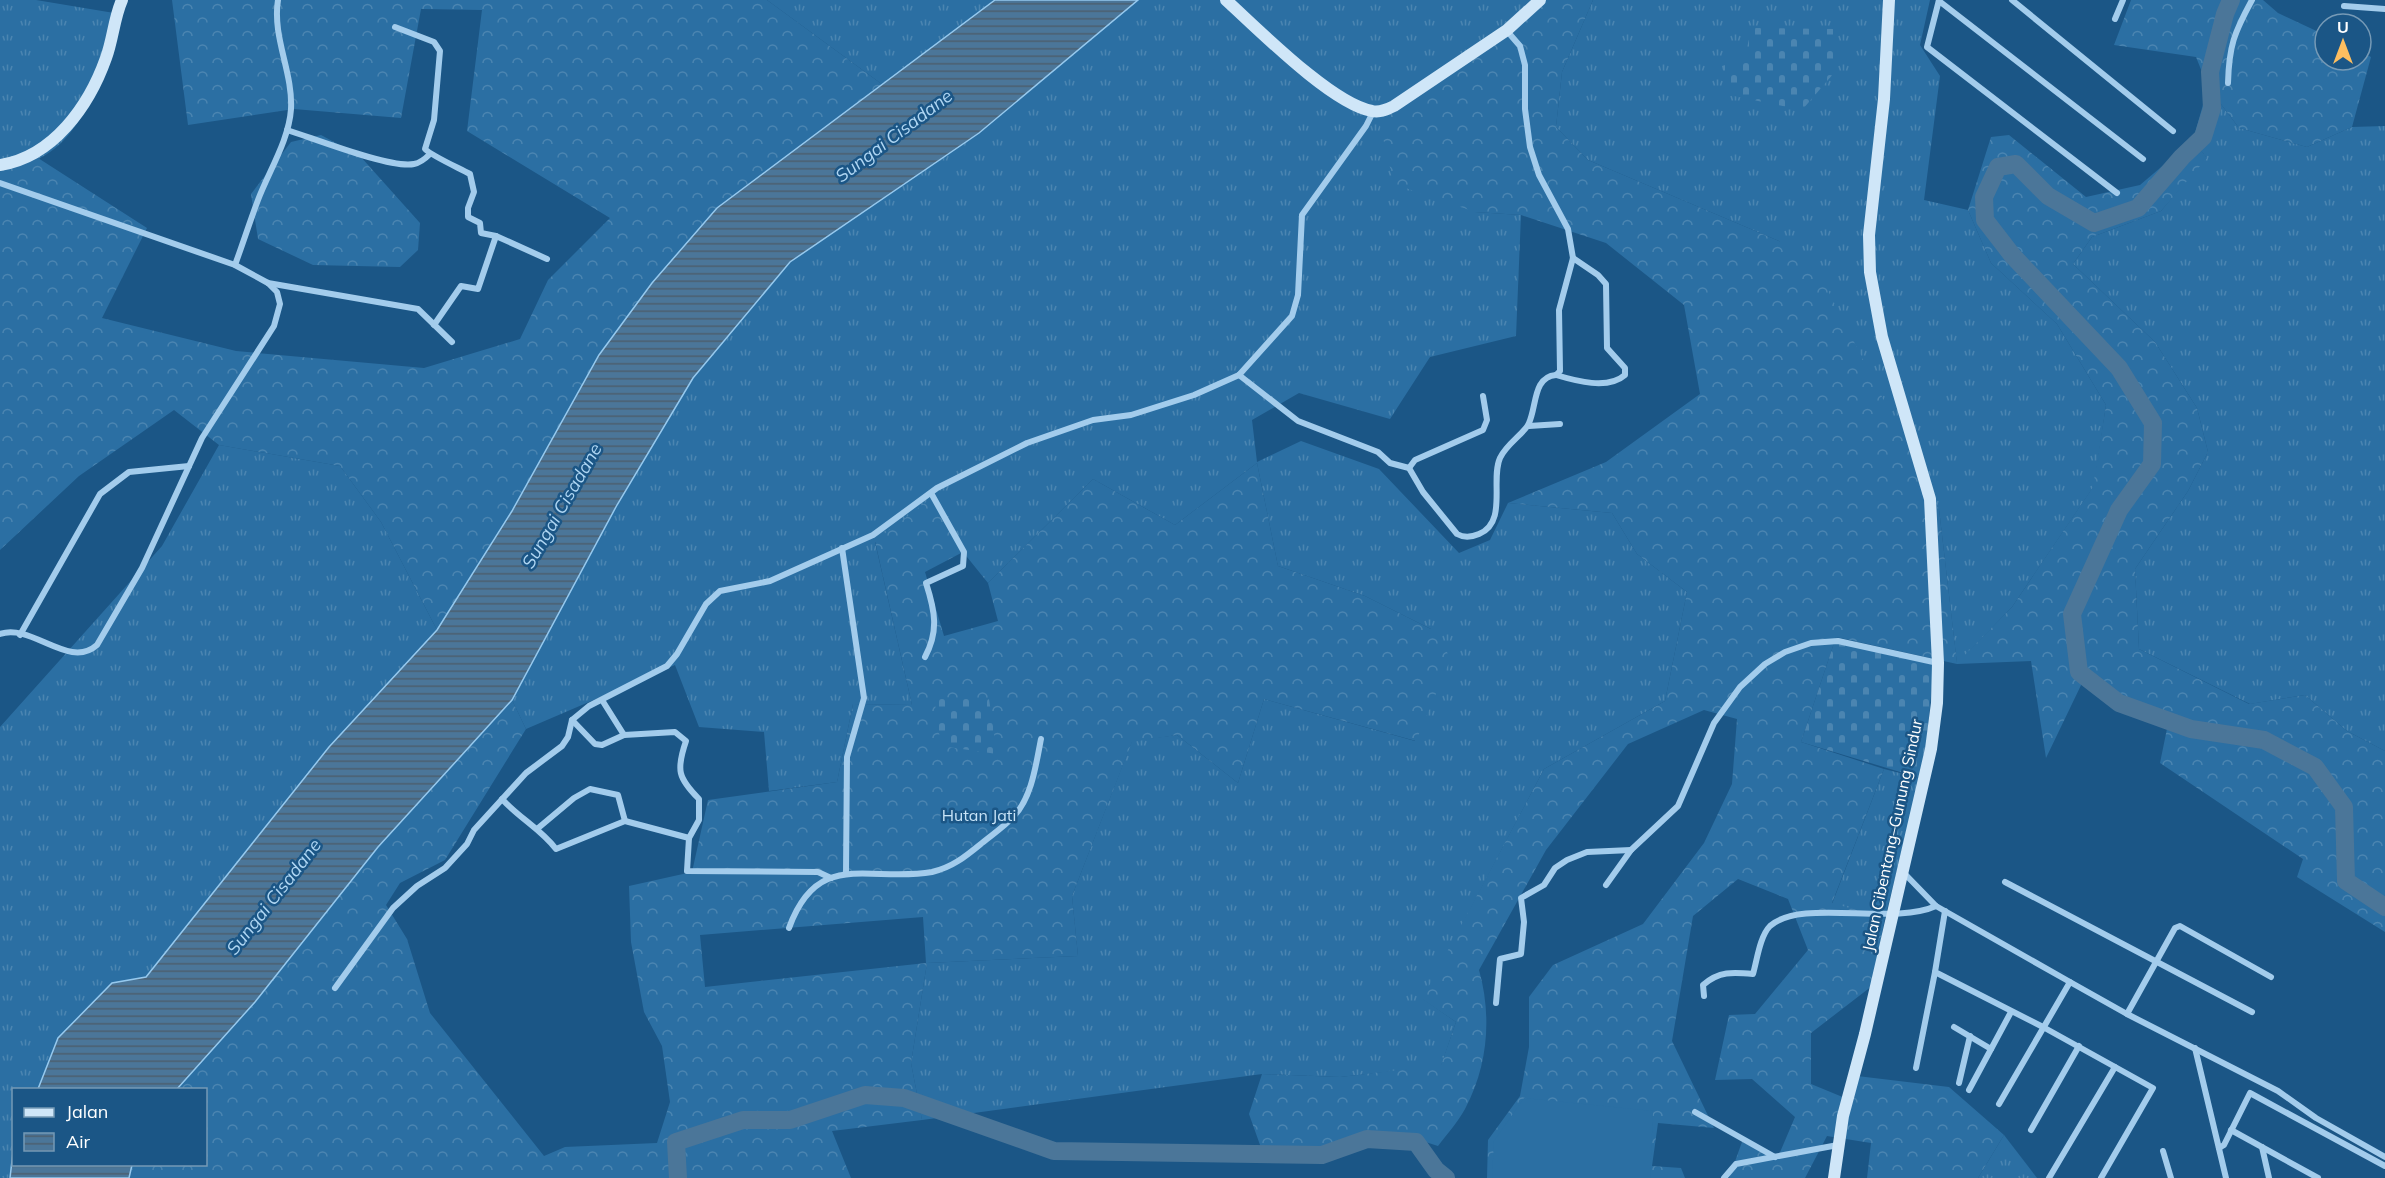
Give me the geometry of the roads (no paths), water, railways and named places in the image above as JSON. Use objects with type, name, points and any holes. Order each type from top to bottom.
[{"type":"street","points":[[0,165],[37,153],[64,131],[81,109],[106,59],[122,0]]},
{"type":"street","points":[[236,265],[258,199],[287,130],[291,111],[291,88],[276,24],[278,0]]},
{"type":"street","points":[[1228,2],[1310,76],[1354,104],[1373,112],[1394,106],[1507,30],[1540,0]]},
{"type":"street","name":"Jalan Cibentang–Gunung Sindur","points":[[1834,1178],[1843,1116],[1865,1034],[1932,742],[1938,663],[1930,499],[1881,337],[1870,272],[1869,235],[1884,99],[1889,0]]},
{"type":"street","points":[[2012,0],[2173,131]]},
{"type":"street","points":[[2115,19],[2123,0]]},
{"type":"street","points":[[2228,83],[2229,54],[2234,33],[2252,0]]},
{"type":"street","points":[[2117,194],[1927,47],[1939,1],[2143,159]]},
{"type":"street","points":[[2344,6],[2385,9]]},
{"type":"street","points":[[394,27],[434,42],[440,51],[434,120],[425,149],[430,154],[440,156],[470,174],[474,192],[468,208],[468,217],[480,223],[481,233],[496,236],[547,259]]},
{"type":"street","points":[[1507,30],[1520,46],[1525,65],[1525,109],[1530,147],[1539,176],[1568,229],[1573,258],[1559,310],[1560,370],[1556,375]]},
{"type":"street","points":[[334,988],[393,908],[417,886],[445,868],[526,773],[562,746],[568,737],[572,720],[602,700],[667,666],[677,654],[706,604],[720,591],[770,581],[873,535],[931,493],[1027,443],[1093,420],[1131,415],[1194,395],[1239,375],[1292,316],[1298,295],[1302,215],[1366,126],[1373,112]]},
{"type":"street","points":[[287,130],[405,164],[416,164],[430,154]]},
{"type":"street","points":[[0,183],[236,265],[268,283],[277,292],[280,304],[274,326],[202,438],[142,568],[97,645],[90,652],[76,654],[20,635],[0,634]]},
{"type":"street","points":[[434,325],[461,286],[478,289],[496,236]]},
{"type":"street","points":[[1529,426],[1540,382],[1546,376],[1556,375],[1603,383],[1617,382],[1625,375],[1625,368],[1607,348],[1606,284],[1598,275],[1573,258]]},
{"type":"street","points":[[268,283],[418,309],[452,342]]},
{"type":"street","points":[[1239,375],[1298,421],[1378,452],[1390,463],[1409,468],[1423,492],[1457,534],[1474,537],[1489,528],[1497,506],[1495,475],[1500,458],[1513,438],[1529,426],[1560,424]]},
{"type":"street","points":[[1409,468],[1414,460],[1484,430],[1487,420],[1483,396]]},
{"type":"street","points":[[20,635],[100,494],[129,472],[189,466]]},
{"type":"street","points":[[925,657],[933,642],[936,614],[926,583],[963,566],[964,552],[931,493]]},
{"type":"street","points":[[842,548],[864,698],[848,757],[846,873]]},
{"type":"street","points":[[1606,885],[1631,850],[1678,806],[1714,723],[1740,687],[1765,663],[1785,652],[1811,643],[1838,641],[1938,663]]},
{"type":"street","points":[[602,700],[624,735]]},
{"type":"street","points":[[572,720],[595,744],[602,745],[624,735],[675,732],[686,741],[679,762],[683,783],[699,799],[699,820],[688,838],[687,872],[818,872],[831,878]]},
{"type":"street","points":[[789,928],[797,907],[805,896],[831,878],[846,873],[930,872],[956,865],[1016,815],[1033,779],[1041,739]]},
{"type":"street","points":[[537,829],[573,798],[590,789],[618,795],[625,821]]},
{"type":"street","points":[[502,799],[519,818],[545,834],[556,849],[625,821],[688,838]]},
{"type":"street","points":[[1496,1003],[1500,958],[1521,954],[1524,921],[1521,898],[1544,885],[1555,868],[1567,860],[1587,852],[1631,850]]},
{"type":"street","points":[[1902,871],[1936,906],[2127,1014],[2278,1091],[2316,1118],[2385,1157]]},
{"type":"street","points":[[2005,882],[2252,1012]]},
{"type":"street","points":[[1704,996],[1703,985],[1713,976],[1728,972],[1754,974],[1769,927],[1781,920],[1814,914],[1891,916],[1923,912],[1936,906]]},
{"type":"street","points":[[1916,1068],[1946,911]]},
{"type":"street","points":[[2127,1014],[2155,960],[2175,928],[2180,926],[2271,977]]},
{"type":"street","points":[[1935,972],[2079,1046],[2153,1088],[2101,1178]]},
{"type":"street","points":[[1999,1104],[2070,982]]},
{"type":"street","points":[[1969,1090],[2011,1012]]},
{"type":"street","points":[[1954,1027],[1991,1049]]},
{"type":"street","points":[[1959,1083],[1970,1036]]},
{"type":"street","points":[[2031,1130],[2079,1046]]},
{"type":"street","points":[[2195,1048],[2226,1178]]},
{"type":"street","points":[[2049,1178],[2115,1067]]},
{"type":"street","points":[[2219,1148],[2250,1093],[2385,1167]]},
{"type":"street","points":[[1695,1112],[1776,1157]]},
{"type":"street","points":[[2231,1130],[2318,1178]]},
{"type":"street","points":[[1724,1178],[1736,1164],[1839,1145]]},
{"type":"street","points":[[2262,1147],[2269,1178]]},
{"type":"street","points":[[2163,1151],[2171,1178]]},
{"type":"water","name":"Sungai Cisadane","points":[[995,0],[1138,0],[979,133],[790,262],[693,378],[617,505],[512,700],[378,847],[255,1002],[178,1088],[38,1088],[58,1038],[112,983],[146,977],[329,747],[437,630],[512,511],[599,355],[652,283],[717,208]]},
{"type":"water","points":[[12,1161],[12,1166],[132,1166],[129,1178],[10,1178]]},
{"type":"waterway","points":[[2231,0],[2225,14],[2210,72],[2212,108],[2203,137],[2182,157],[2138,208],[2094,223],[2048,196],[2016,164],[1998,167],[1984,197],[1985,220],[2012,255],[2119,368],[2153,423],[2152,464],[2119,510],[2072,614],[2079,672],[2119,703],[2191,729],[2264,740],[2315,767],[2344,807],[2346,881],[2385,907]]},
{"type":"waterway","points":[[678,1178],[676,1142],[743,1120],[790,1120],[865,1095],[904,1098],[1054,1151],[1322,1155],[1367,1139],[1416,1142],[1436,1170],[1446,1178]]},
{"type":"park label","name":"Hutan Jati","points":[[979,815]]}]
